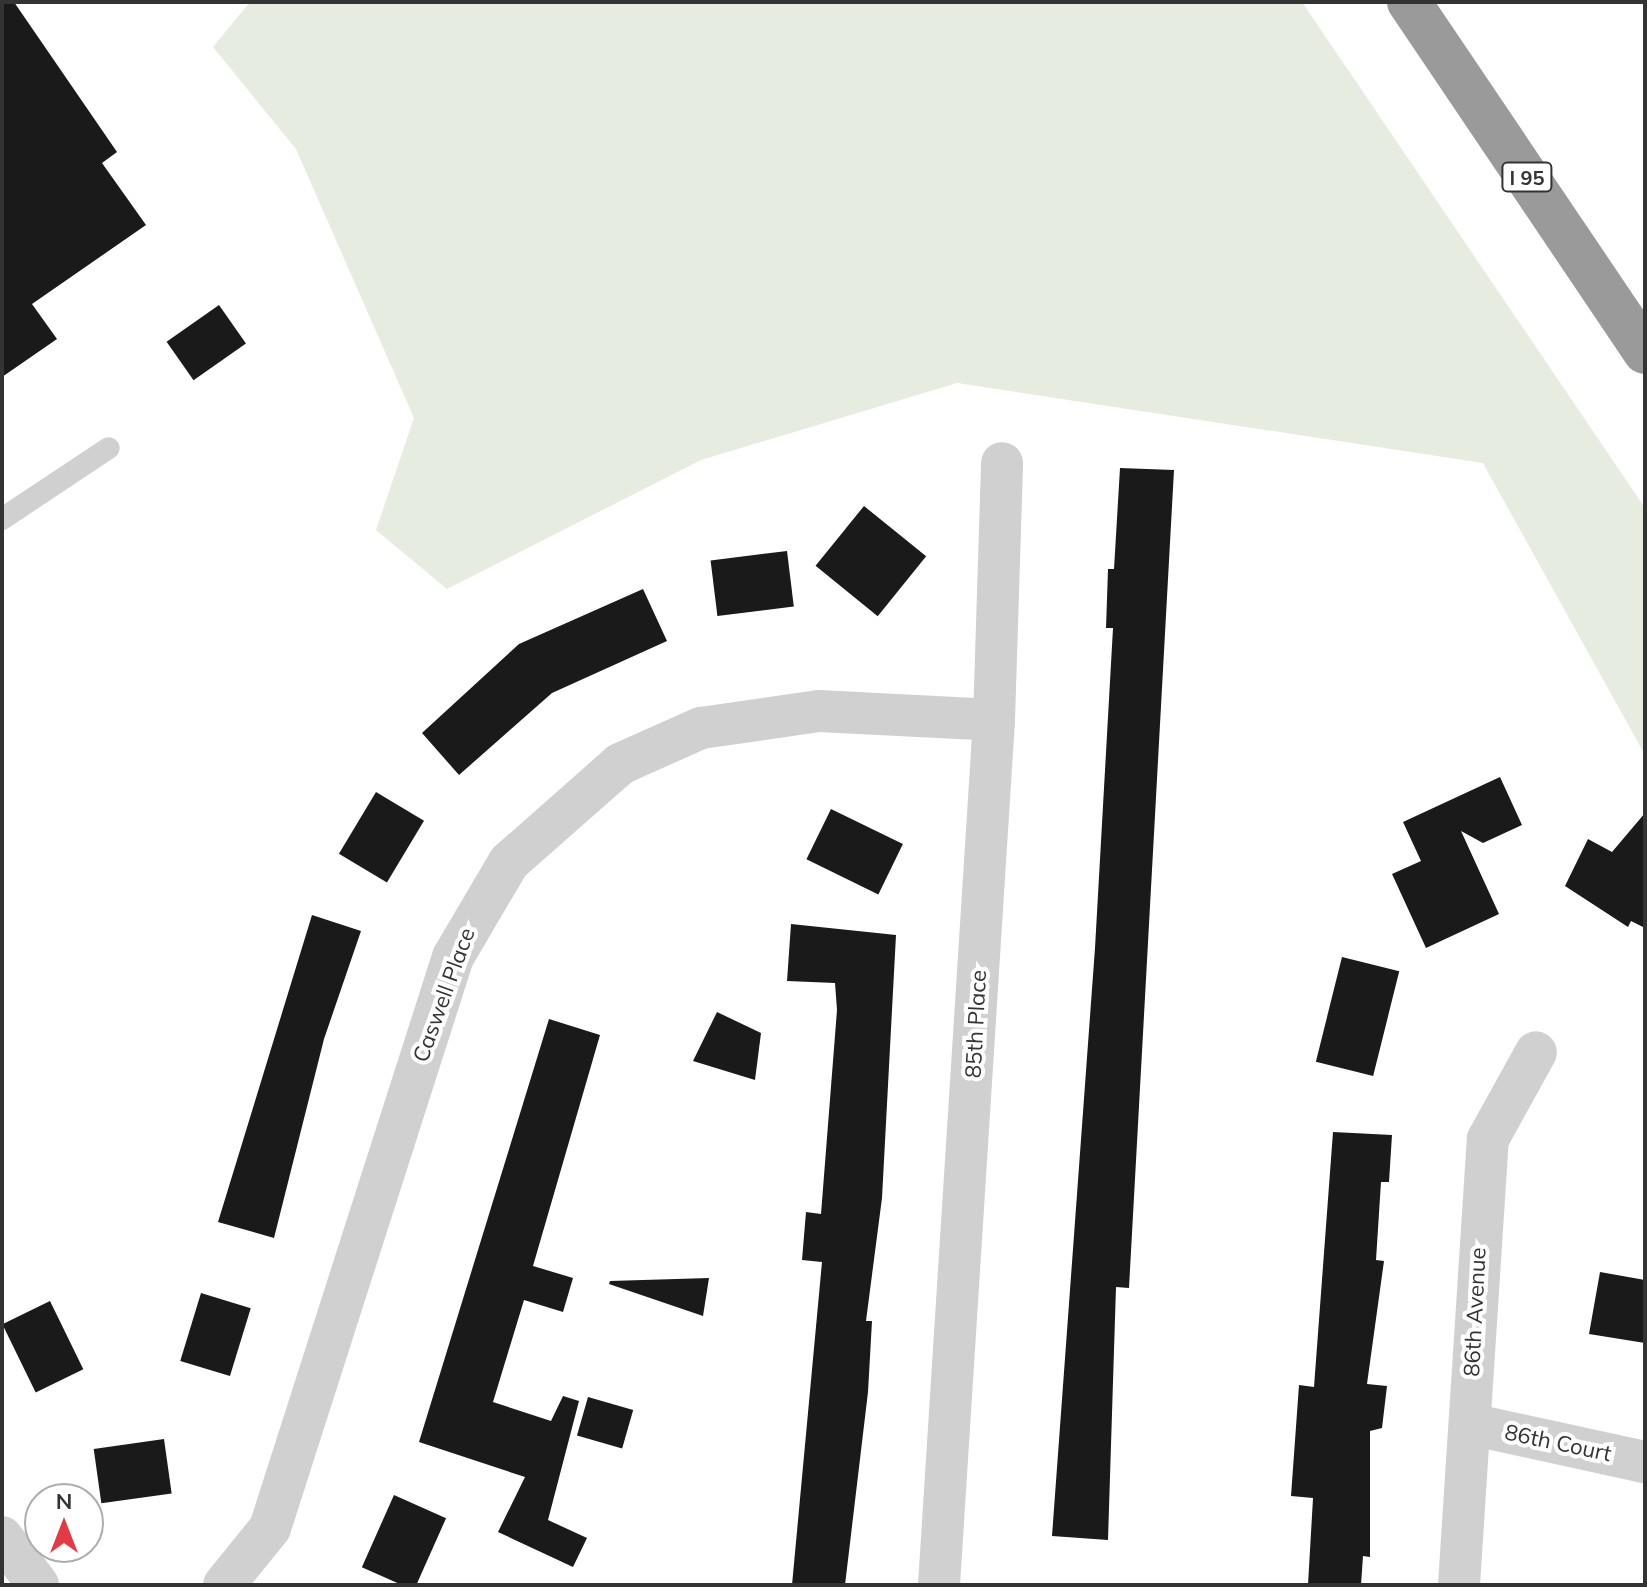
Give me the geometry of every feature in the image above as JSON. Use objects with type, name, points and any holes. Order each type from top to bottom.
[{"type":"highway","name":"I 95","points":[[1409,2],[1645,352]]},
{"type":"street","name":"85th Place","points":[[939,1585],[994,720],[1002,463]]},
{"type":"street","name":"Caswell Place","points":[[224,1585],[270,1528],[453,957],[509,862],[620,764],[701,728],[819,711],[994,720]]},
{"type":"street","name":"86th Avenue","points":[[1459,1585],[1488,1139],[1536,1052]]},
{"type":"street","name":"86th Court","points":[[1470,1424],[1645,1462]]},
{"type":"street","points":[[2,1537],[38,1585]]},
{"type":"lane","points":[[2,519],[109,448]]},
{"type":"shaded area","points":[[250,2],[1302,2],[1645,508],[1645,755],[1483,463],[957,383],[701,460],[447,589],[376,530],[414,418],[296,149],[213,47]]},
{"type":"building","points":[[2,2],[14,2],[117,152],[102,163],[146,225],[32,304],[57,339],[2,377]]},
{"type":"building","points":[[219,305],[246,344],[194,380],[167,342]]},
{"type":"building","points":[[1120,468],[1174,470],[1129,1288],[1116,1287],[1108,1540],[1052,1536],[1095,948],[1113,628],[1106,628],[1108,569],[1114,569]]},
{"type":"building","points":[[864,506],[926,556],[878,616],[816,566]]},
{"type":"building","points":[[787,551],[794,607],[717,616],[711,560]]},
{"type":"building","points":[[643,589],[667,641],[552,693],[459,775],[422,733],[519,644]]},
{"type":"building","points":[[1500,777],[1522,825],[1483,843],[1461,831],[1499,914],[1426,948],[1392,874],[1421,861],[1403,822]]},
{"type":"building","points":[[376,792],[424,821],[387,883],[339,854]]},
{"type":"building","points":[[831,809],[903,844],[878,894],[806,859]]},
{"type":"building","points":[[1645,813],[1645,928],[1631,921],[1628,927],[1565,886],[1588,839],[1612,852]]},
{"type":"building","points":[[312,915],[361,931],[324,1039],[274,1238],[218,1222]]},
{"type":"building","points":[[791,924],[896,935],[882,1198],[866,1321],[872,1321],[868,1392],[845,1585],[792,1585],[822,1262],[802,1260],[806,1212],[821,1214],[837,1010],[835,983],[787,981]]},
{"type":"building","points":[[1342,957],[1399,971],[1373,1076],[1316,1062]]},
{"type":"building","points":[[717,1012],[761,1033],[755,1080],[693,1061]]},
{"type":"building","points":[[549,1019],[600,1035],[533,1266],[573,1278],[563,1312],[524,1300],[493,1402],[551,1421],[563,1396],[579,1401],[548,1520],[587,1538],[573,1567],[498,1532],[525,1477],[419,1442]]},
{"type":"building","points":[[1333,1132],[1392,1135],[1389,1182],[1381,1182],[1376,1260],[1384,1261],[1367,1384],[1387,1386],[1382,1428],[1370,1431],[1370,1557],[1363,1556],[1361,1585],[1308,1585],[1313,1498],[1291,1496],[1299,1385],[1314,1387]]},
{"type":"building","points":[[1600,1272],[1645,1280],[1645,1343],[1589,1334]]},
{"type":"building","points":[[709,1278],[703,1316],[609,1284],[610,1281]]},
{"type":"building","points":[[201,1293],[251,1308],[230,1376],[180,1361]]},
{"type":"building","points":[[50,1301],[83,1369],[36,1393],[2,1324]]},
{"type":"building","points":[[588,1397],[633,1410],[622,1448],[577,1435]]},
{"type":"building","points":[[164,1439],[172,1493],[104,1503],[104,1483],[98,1483],[94,1449]]},
{"type":"building","points":[[394,1495],[446,1518],[416,1585],[402,1585],[362,1567]]}]
